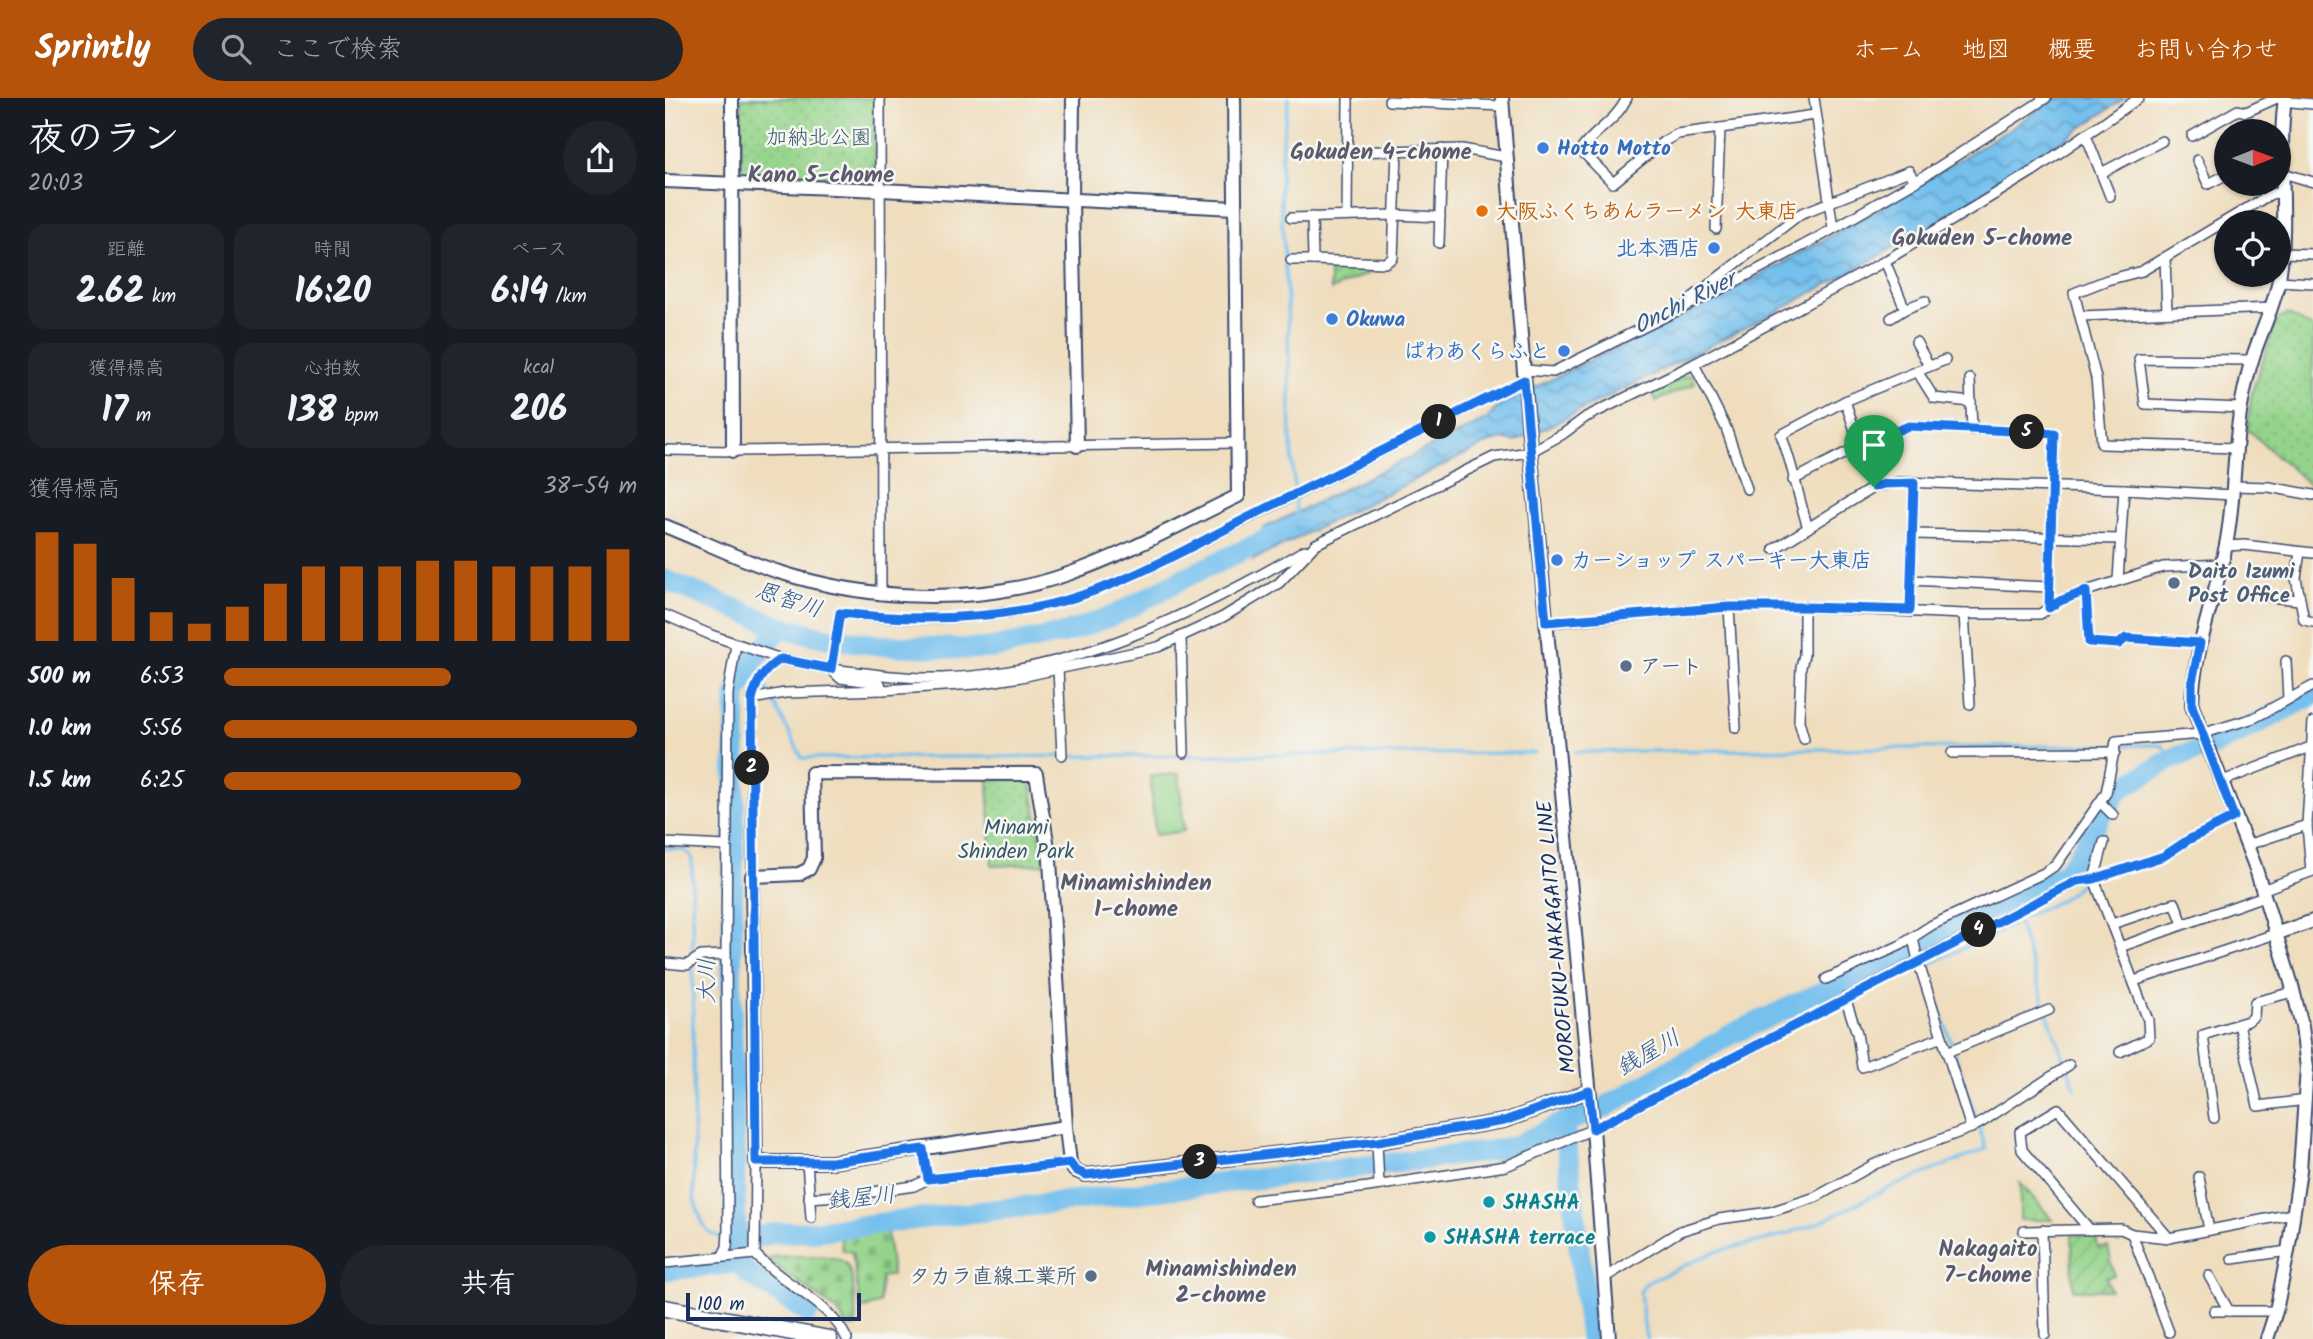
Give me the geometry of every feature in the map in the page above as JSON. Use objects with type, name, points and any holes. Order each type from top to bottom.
[{"type":"highway","points":[[665,1308],[829,1339]]},
{"type":"street","points":[[732,98],[733,451]]},
{"type":"street","points":[[880,98],[881,595]]},
{"type":"street","points":[[1073,98],[1072,200],[1077,446]]},
{"type":"street","points":[[665,526],[776,571],[818,583],[881,595],[941,595],[986,592],[1064,576],[1101,562],[1238,496],[1234,98]]},
{"type":"street","points":[[1347,216],[1348,98]]},
{"type":"street","points":[[1627,98],[1621,110],[1604,129],[1587,141],[1581,150],[1613,183],[1663,142],[1677,134],[1815,115]]},
{"type":"street","points":[[1814,98],[1833,228]]},
{"type":"street","points":[[831,669],[840,613],[887,619],[977,617],[1052,604],[1100,589],[1184,550],[1524,378],[1553,372],[1694,303],[1915,182],[2046,98]]},
{"type":"street","points":[[665,615],[781,659],[831,669],[896,676],[943,678],[987,673],[1107,646],[1148,630],[1271,570],[1316,544],[1494,457],[1530,452],[1563,434],[1586,417],[1694,364],[1885,261],[2033,172],[2139,98]]},
{"type":"street","points":[[2282,119],[2285,99]]},
{"type":"street","points":[[2192,136],[2238,110],[2246,112],[2285,99],[2313,104]]},
{"type":"street","points":[[1389,101],[1502,102],[1524,378]]},
{"type":"street","points":[[1716,229],[1720,128]]},
{"type":"street","points":[[2086,135],[2110,196]]},
{"type":"street","points":[[2101,173],[2162,141]]},
{"type":"street","points":[[1439,243],[1442,149]]},
{"type":"street","points":[[1347,152],[1462,149],[1506,157]]},
{"type":"street","points":[[1291,260],[1385,263],[1393,258],[1397,150]]},
{"type":"street","points":[[2197,160],[2208,184],[2214,181]]},
{"type":"street","points":[[1694,303],[1693,297],[1800,214],[1909,171],[1915,182]]},
{"type":"street","points":[[2291,175],[2313,181]]},
{"type":"street","points":[[665,181],[1235,208]]},
{"type":"street","points":[[2237,449],[2102,444],[2096,378],[2074,293],[2107,280],[2142,271],[2267,196]]},
{"type":"street","points":[[1291,218],[1395,215],[1440,217]]},
{"type":"street","points":[[1312,217],[1313,260]]},
{"type":"street","points":[[2291,253],[2313,254]]},
{"type":"street","points":[[2165,258],[2168,312]]},
{"type":"street","points":[[1885,261],[1905,309]]},
{"type":"street","points":[[2291,282],[2313,283]]},
{"type":"street","points":[[2267,1339],[2276,1311],[2288,1251],[2300,1170],[2306,1100],[2306,1057],[2302,1026],[2263,893],[2192,706],[2192,682],[2226,545],[2241,408],[2252,360],[2277,287]]},
{"type":"street","points":[[1891,318],[1925,301]]},
{"type":"street","points":[[2081,316],[2272,308]]},
{"type":"street","points":[[1916,342],[1929,366]]},
{"type":"street","points":[[2241,408],[2144,404],[2139,359],[2252,360]]},
{"type":"street","points":[[1808,528],[1793,481],[1791,459],[1781,435],[1845,401],[1945,360]]},
{"type":"street","points":[[1694,364],[1726,428],[1747,489]]},
{"type":"street","points":[[1916,371],[1934,398],[1971,402]]},
{"type":"street","name":"MOROFUKU-NAKAGAITO LINE","points":[[1524,378],[1592,1119],[1609,1339]]},
{"type":"street","points":[[1970,379],[1972,430]]},
{"type":"street","points":[[1845,401],[1874,487]]},
{"type":"street","points":[[1793,481],[1861,445],[1909,426],[2054,433],[2049,608]]},
{"type":"street","points":[[665,450],[1236,443]]},
{"type":"street","points":[[1910,610],[1914,483]]},
{"type":"street","points":[[1774,549],[1874,487],[1884,484],[2232,490],[2269,487],[2313,495]]},
{"type":"street","points":[[2118,580],[2124,489]]},
{"type":"street","points":[[1914,534],[2120,539]]},
{"type":"street","points":[[752,699],[785,693],[976,684],[1021,677],[1158,647],[1223,617],[1279,583],[1316,544]]},
{"type":"street","points":[[2226,545],[2313,553]]},
{"type":"street","points":[[2299,552],[2296,578],[2300,600],[2304,620],[2313,622]]},
{"type":"street","points":[[1546,622],[1729,607],[2040,614],[2060,601],[2086,591],[2163,567],[2220,564]]},
{"type":"street","points":[[1912,580],[2049,587]]},
{"type":"street","points":[[2086,591],[2089,642],[2119,644],[2126,638],[2200,643]]},
{"type":"street","points":[[2268,597],[2300,600]]},
{"type":"street","points":[[1729,607],[1737,728]]},
{"type":"street","points":[[1804,607],[1804,655],[1799,721],[1804,739]]},
{"type":"street","points":[[1964,614],[1970,704]]},
{"type":"street","points":[[1181,636],[1184,753]]},
{"type":"street","points":[[725,1256],[729,1232],[726,955],[728,694],[736,644]]},
{"type":"street","points":[[781,659],[767,668],[756,684],[752,699],[756,1162],[754,1253],[768,1269],[827,1312],[841,1327],[847,1339]]},
{"type":"street","points":[[2286,661],[2288,699]]},
{"type":"street","points":[[1058,668],[1062,755]]},
{"type":"street","points":[[831,669],[840,678],[880,683],[882,690]]},
{"type":"street","points":[[1952,753],[2115,747],[2201,734],[2254,718],[2313,686]]},
{"type":"street","points":[[2120,947],[2263,893],[2312,871],[2307,825],[2313,722]]},
{"type":"street","points":[[2220,782],[2312,746]]},
{"type":"street","points":[[1826,979],[1913,939],[1932,925],[2056,865],[2106,793],[2115,747]]},
{"type":"street","points":[[752,876],[799,874],[809,869],[814,858],[812,773],[1036,774],[1050,860],[1070,1163],[1075,1170],[1086,1175],[1377,1142],[1504,1121],[1589,1091]]},
{"type":"street","points":[[2101,802],[2113,815]]},
{"type":"street","points":[[1255,1200],[1506,1166],[1592,1119],[1917,961],[2086,880],[2164,856],[2188,840],[2234,817]]},
{"type":"street","points":[[2247,845],[2307,825]]},
{"type":"street","points":[[2086,880],[2104,842]]},
{"type":"street","points":[[665,843],[726,846]]},
{"type":"street","points":[[2086,880],[2112,925],[2148,1020],[2149,1038],[2120,1052]]},
{"type":"street","points":[[2112,925],[2175,903],[2183,924]]},
{"type":"street","points":[[2134,981],[2313,921]]},
{"type":"street","points":[[1913,939],[1917,961],[1942,1037],[1951,1050],[1976,1125]]},
{"type":"street","points":[[665,963],[687,965],[701,956],[726,955]]},
{"type":"street","points":[[2214,1118],[2203,1035],[2239,1024],[2254,1016],[2255,1002],[2293,992]]},
{"type":"street","points":[[1845,998],[1857,1033],[1862,1067],[1942,1037]]},
{"type":"street","points":[[1951,1050],[2046,1011]]},
{"type":"street","points":[[2239,1024],[2258,1106],[2306,1100]]},
{"type":"street","points":[[1604,1278],[1680,1231],[1719,1219],[1770,1212],[1816,1197],[1875,1164],[1976,1125],[2066,1067]]},
{"type":"street","points":[[2089,1230],[2022,1150],[2020,1132],[2058,1109],[2169,1238]]},
{"type":"street","points":[[756,1162],[832,1162],[1066,1127]]},
{"type":"street","points":[[1377,1142],[1379,1185]]},
{"type":"street","points":[[923,1149],[928,1179]]},
{"type":"street","points":[[807,1162],[811,1218]]},
{"type":"street","points":[[873,1192],[913,1186],[928,1179],[1070,1163]]},
{"type":"street","points":[[2199,1177],[2209,1230]]},
{"type":"street","points":[[809,1198],[837,1195]]},
{"type":"street","points":[[2024,1231],[2121,1229],[2132,1234],[2169,1238],[2292,1214]]},
{"type":"street","points":[[2042,1230],[2045,1335]]},
{"type":"street","points":[[2132,1234],[2169,1332]]},
{"type":"street","points":[[2232,1259],[2288,1251]]},
{"type":"street","points":[[665,1263],[754,1253]]},
{"type":"street","points":[[2209,1276],[2229,1311]]},
{"type":"street","points":[[2214,1311],[2276,1311]]},
{"type":"green space","name":"加納北公園","points":[[741,98],[874,98],[875,173],[870,178],[741,174]]},
{"type":"green space","points":[[1329,267],[1378,269],[1331,290]]},
{"type":"green space","points":[[2288,314],[2313,328],[2313,488],[2247,429],[2252,391],[2277,320]]},
{"type":"green space","points":[[1691,374],[1695,384],[1656,401],[1652,391]]},
{"type":"green space","points":[[1179,774],[1184,831],[1155,835],[1150,776]]},
{"type":"green space","name":"Minami Shinden Park","points":[[1025,778],[1031,784],[1045,864],[992,866],[988,780]]},
{"type":"green space","points":[[2020,1183],[2053,1220],[2020,1220]]},
{"type":"green space","points":[[887,1232],[892,1275],[881,1277],[880,1303],[861,1310],[852,1252],[842,1250],[840,1235]]},
{"type":"green space","points":[[2072,1235],[2096,1235],[2098,1248],[2108,1247],[2114,1275],[2106,1277],[2110,1290],[2073,1290]]},
{"type":"green space","points":[[821,1256],[845,1263],[853,1283],[856,1327],[847,1326],[837,1311],[770,1261],[770,1257]]},
{"type":"water","name":"Onchi River","points":[[2055,98],[2125,98],[1950,213],[1879,256],[1785,307],[1545,428],[1514,442],[1504,439],[1490,442],[1253,560],[1264,528],[1486,420],[1501,404],[1724,295],[1876,211]]},
{"type":"waterway","points":[[1289,98],[1282,143],[1280,189],[1296,515]]},
{"type":"waterway","name":"恩智川","points":[[665,580],[781,627],[827,638],[879,645],[994,648],[1065,633],[1117,614],[1186,577],[1285,531]]},
{"type":"waterway","name":"大川","points":[[781,627],[753,661],[736,695],[731,994],[736,1242],[737,1261],[747,1273],[808,1313]]},
{"type":"waterway","points":[[753,661],[802,758],[1535,753]]},
{"type":"waterway","name":"銭屋川","points":[[736,1242],[774,1233],[816,1231],[1516,1146],[1564,1122],[1598,1111],[1732,1034],[1927,943],[1934,934],[2049,882],[2066,871],[2076,859],[2120,789],[2173,758],[2218,744],[2313,695]]},
{"type":"waterway","points":[[1576,752],[2161,745],[2173,758]]},
{"type":"waterway","points":[[1647,1339],[1640,1292],[1646,1283],[1714,1252],[1778,1237],[1821,1222],[1884,1190],[1986,1149],[1926,966],[2068,895],[2085,876],[2090,863],[2093,847],[2087,838]]},
{"type":"waterway","points":[[665,848],[684,850],[692,857],[694,1200],[707,1230],[736,1242]]},
{"type":"waterway","points":[[2018,922],[2048,1016],[2075,1087]]},
{"type":"waterway","points":[[1564,1122],[1590,1339]]},
{"type":"waterway","points":[[665,1270],[728,1264],[737,1251]]},
{"type":"place","name":"Hotto Motto","points":[[1543,148]]},
{"type":"place","name":"大阪ふくちあんラーメン 大東店","points":[[1482,211]]},
{"type":"place","name":"北本酒店","points":[[1714,248]]},
{"type":"place","name":"Okuwa","points":[[1332,319]]},
{"type":"place","name":"ぱわあくらふと","points":[[1564,351]]},
{"type":"place","name":"カーショップ スパーキー大東店","points":[[1557,560]]},
{"type":"place","name":"Daito Izumi Post Office","points":[[2174,583]]},
{"type":"place","name":"アート","points":[[1626,666]]},
{"type":"place","name":"SHASHA","points":[[1489,1202]]},
{"type":"place","name":"SHASHA terrace","points":[[1430,1237]]},
{"type":"place","name":"タカラ直線工業所","points":[[1091,1276]]},
{"type":"district","name":"Gokuden 4-chome","points":[[1381,151]]},
{"type":"district","name":"Kano 5-chome","points":[[821,174]]},
{"type":"district","name":"Gokuden 5-chome","points":[[1982,237]]},
{"type":"district","name":"Minamishinden 1-chome","points":[[1136,895]]},
{"type":"district","name":"Nakagaito 7-chome","points":[[1988,1261]]},
{"type":"district","name":"Minamishinden 2-chome","points":[[1221,1281]]},
{"type":"route","points":[[1524,380],[1546,622],[1729,607],[1910,610],[1914,483],[1900,482],[1874,487],[1861,445],[1909,426],[2054,433],[2049,608],[2086,591],[2089,642],[2119,644],[2126,638],[2200,643],[2192,682],[2192,706],[2234,817],[2188,840],[2164,856],[2094,879],[2077,881],[1593,1129],[1589,1091],[1504,1121],[1377,1142],[1086,1175],[1075,1170],[1070,1163],[928,1179],[923,1149],[832,1162],[756,1162],[752,699],[756,684],[767,668],[781,659],[831,669],[840,613],[887,619],[977,617],[1052,604],[1100,589],[1184,550],[1524,380]]}]
